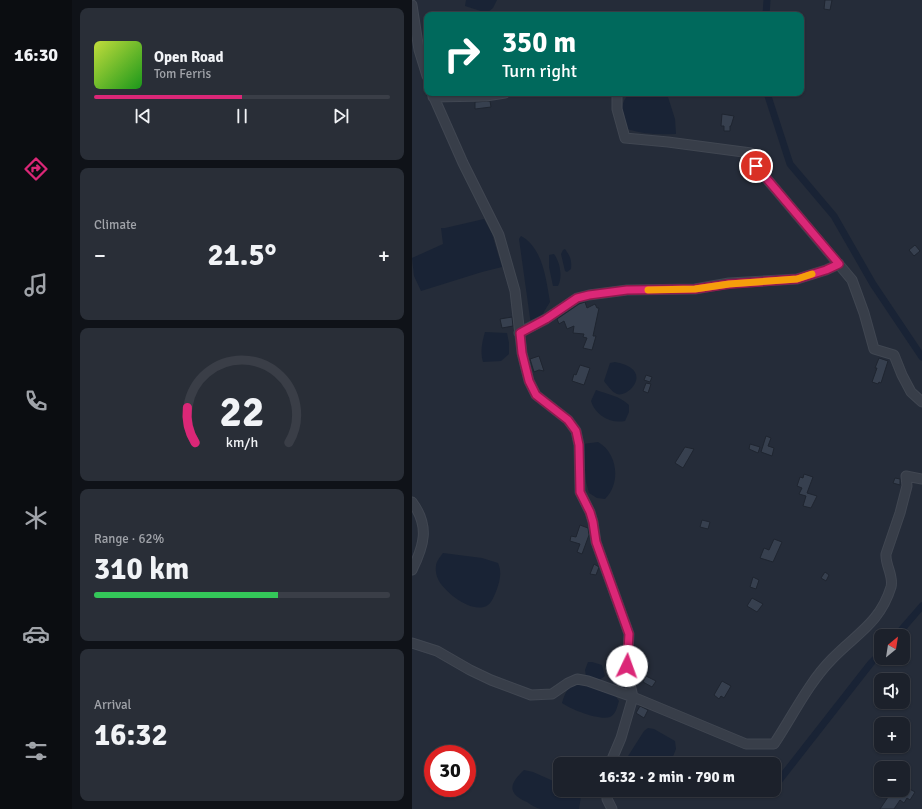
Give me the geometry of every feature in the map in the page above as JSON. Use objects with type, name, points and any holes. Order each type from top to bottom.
[{"type":"street","points":[[412,5],[419,50],[424,66]]},
{"type":"street","points":[[433,96],[463,163],[499,235],[515,291],[522,353],[529,381],[536,395],[568,420],[576,431],[579,445],[580,492],[590,512],[596,542],[629,634],[627,671],[633,697],[621,738],[613,757]]},
{"type":"street","points":[[617,96],[617,109],[625,138],[751,153],[756,166],[852,280],[864,313],[874,349],[894,355],[911,392],[922,402]]},
{"type":"street","points":[[520,333],[546,319],[577,298],[589,295],[627,290],[695,289],[729,284],[797,279],[826,270],[839,264]]},
{"type":"street","points":[[412,643],[438,651],[470,670],[530,695],[552,694],[568,683],[577,680],[588,681],[633,697],[746,744],[774,744],[813,683],[832,659],[869,625],[881,609],[892,585],[885,561],[907,486],[906,476],[922,479]]},
{"type":"street","points":[[412,502],[422,519],[424,532],[421,548],[412,570]]},
{"type":"street","points":[[607,797],[612,809]]},
{"type":"water","points":[[466,0],[497,0],[493,8],[488,12],[465,6]]},
{"type":"water","points":[[626,97],[668,97],[675,119],[676,134],[651,134],[627,129],[622,110]]},
{"type":"water","points":[[484,219],[492,234],[502,267],[421,291],[414,276],[412,258],[443,244],[441,228]]},
{"type":"water","points":[[521,236],[528,241],[539,256],[545,274],[550,302],[542,315],[531,325],[519,239]]},
{"type":"water","points":[[565,249],[571,261],[571,269],[567,272],[565,271],[561,254]]},
{"type":"water","points":[[554,254],[558,261],[560,270],[560,282],[558,286],[553,286],[549,267],[549,255]]},
{"type":"water","points":[[485,332],[507,333],[509,354],[501,361],[483,362],[482,347]]},
{"type":"water","points":[[615,362],[627,366],[634,371],[636,376],[636,382],[627,392],[622,394],[615,393],[604,381],[610,363]]},
{"type":"water","points":[[596,390],[618,397],[629,405],[629,412],[625,421],[619,422],[609,420],[596,410],[591,401]]},
{"type":"water","points":[[598,442],[610,453],[615,469],[613,485],[610,493],[605,499],[597,498],[589,493],[586,482],[583,444]]},
{"type":"water","points":[[443,553],[482,558],[498,563],[500,573],[499,582],[493,598],[488,605],[475,607],[468,605],[454,597],[442,586],[436,572],[436,564]]},
{"type":"water","points":[[588,662],[602,665],[605,676],[596,680],[586,676],[585,670]]},
{"type":"water","points":[[579,683],[614,694],[619,701],[614,714],[605,718],[593,716],[562,703],[568,690],[572,686]]},
{"type":"water","points":[[648,728],[654,729],[675,741],[676,749],[673,757],[627,757],[644,731]]},
{"type":"water","points":[[524,770],[533,772],[553,781],[553,797],[581,797],[579,809],[541,809],[521,799],[513,792],[512,788],[519,775]]},
{"type":"building","points":[[825,0],[832,0],[830,10],[824,9]]},
{"type":"building","points":[[490,101],[491,107],[475,109],[475,102]]},
{"type":"building","points":[[722,114],[734,116],[730,126],[730,131],[724,131],[724,126],[721,126]]},
{"type":"building","points":[[915,245],[920,251],[914,256],[909,250]]},
{"type":"building","points":[[585,302],[587,308],[595,304],[597,308],[599,308],[593,336],[596,336],[592,350],[583,348],[587,338],[583,337],[584,334],[573,333],[574,326],[567,329],[564,321],[559,324],[557,319],[579,304]]},
{"type":"building","points":[[512,317],[513,326],[502,328],[500,319]]},
{"type":"building","points":[[539,356],[544,371],[539,370],[534,372],[530,359]]},
{"type":"building","points":[[879,358],[888,361],[881,383],[879,382],[878,384],[872,382]]},
{"type":"building","points":[[580,365],[590,368],[584,385],[572,381],[574,374],[576,375]]},
{"type":"building","points":[[646,375],[652,377],[650,382],[644,380]]},
{"type":"building","points":[[646,383],[651,384],[648,393],[643,391]]},
{"type":"building","points":[[766,436],[771,438],[768,446],[774,448],[772,456],[761,452]]},
{"type":"building","points":[[750,444],[760,447],[758,453],[749,449]]},
{"type":"building","points":[[685,447],[694,449],[683,468],[675,463]]},
{"type":"building","points":[[804,474],[813,477],[807,493],[817,496],[811,508],[803,506],[806,496],[799,494],[802,488],[797,486],[800,477],[803,478]]},
{"type":"building","points":[[895,478],[900,479],[900,485],[893,483]]},
{"type":"building","points":[[702,520],[710,522],[708,529],[700,527]]},
{"type":"building","points":[[580,525],[588,528],[589,535],[582,554],[577,552],[580,544],[570,541],[571,536],[576,537]]},
{"type":"building","points":[[774,539],[782,542],[773,562],[760,558],[764,548],[769,550]]},
{"type":"building","points":[[594,564],[599,567],[596,575],[590,574]]},
{"type":"building","points":[[825,572],[829,575],[826,581],[821,578]]},
{"type":"building","points":[[753,577],[759,580],[756,589],[750,587]]},
{"type":"building","points":[[752,598],[763,604],[757,612],[747,606]]},
{"type":"building","points":[[613,668],[619,669],[619,676],[613,676]]},
{"type":"building","points":[[646,676],[656,681],[652,687],[643,682]]},
{"type":"building","points":[[722,681],[731,686],[724,698],[721,696],[719,699],[714,695]]},
{"type":"building","points":[[640,706],[648,710],[644,718],[636,713]]},
{"type":"building","points":[[910,789],[915,792],[910,800],[907,798],[904,803],[900,800],[894,809],[880,809],[888,797],[910,797]]},
{"type":"waterway","points":[[766,12],[767,0]]},
{"type":"waterway","points":[[768,96],[790,164],[834,216],[873,284],[922,357]]},
{"type":"waterway","points":[[902,629],[922,606]]},
{"type":"waterway","points":[[781,778],[874,660]]},
{"type":"slow traffic","points":[[648,290],[695,289],[729,284],[797,279],[812,274]]},
{"type":"route","points":[[627,666],[629,634],[596,542],[590,512],[580,492],[579,445],[576,431],[568,420],[536,395],[529,381],[522,353],[520,333],[546,319],[577,298],[589,295],[627,290],[695,289],[729,284],[797,279],[826,270],[839,264],[756,166]]}]
